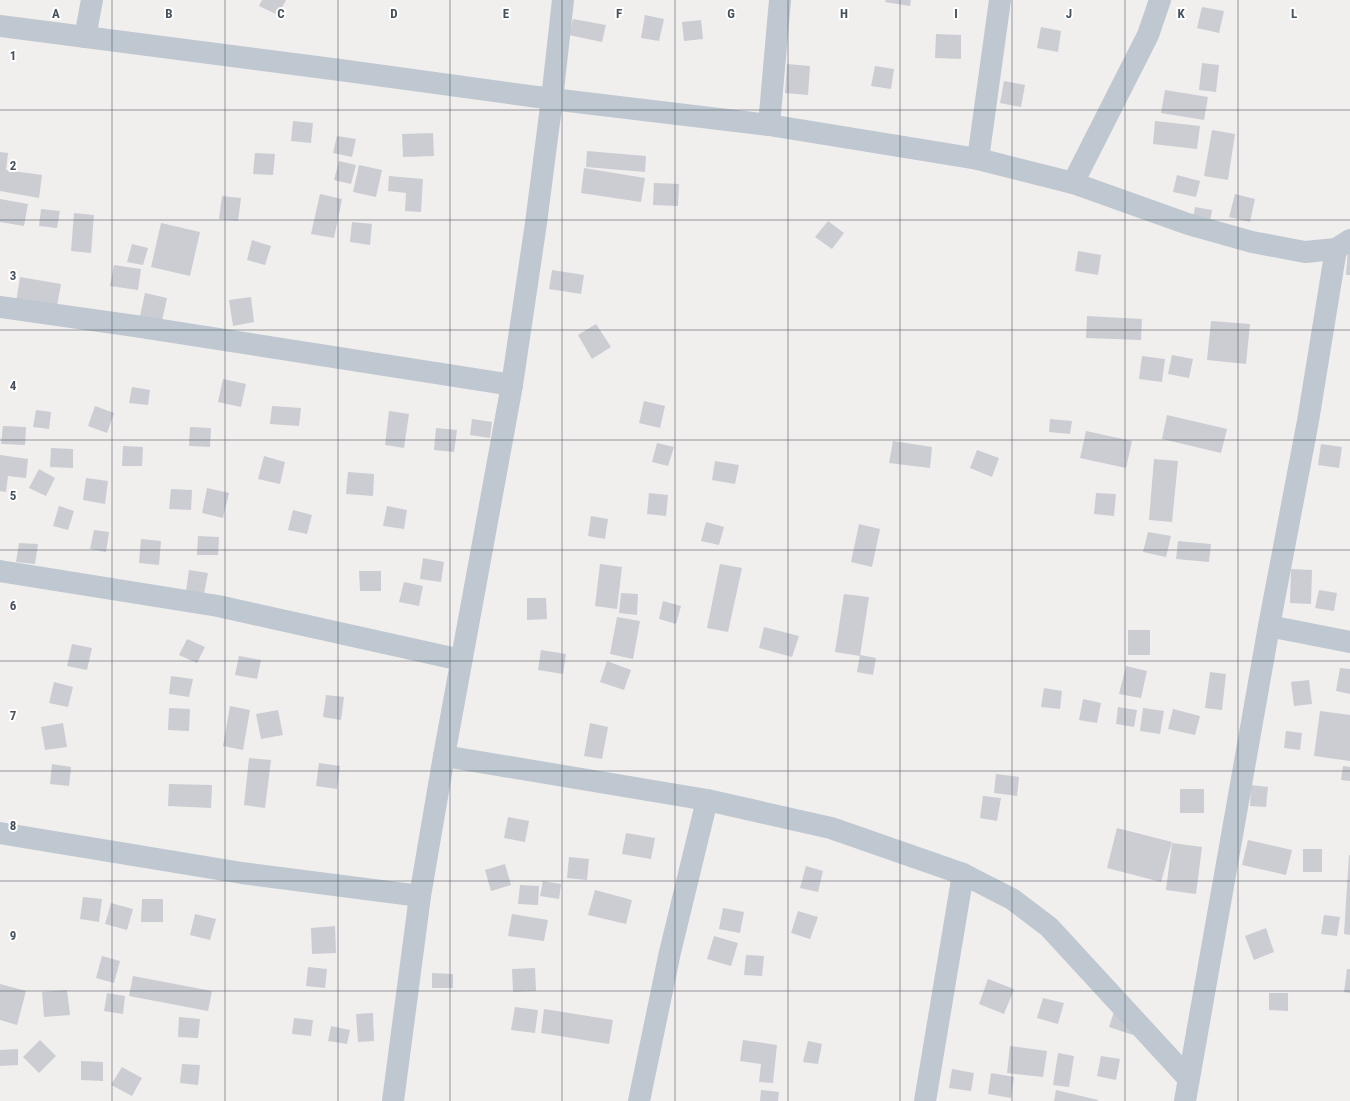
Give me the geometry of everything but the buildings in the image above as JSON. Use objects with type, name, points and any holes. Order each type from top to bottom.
[{"type":"street","points":[[85,37],[92,0]]},
{"type":"street","points":[[393,1101],[420,896],[461,660],[512,385],[536,223],[563,0]]},
{"type":"street","points":[[770,125],[780,0]]},
{"type":"street","points":[[978,159],[1000,0]]},
{"type":"street","points":[[1073,183],[1148,35],[1160,0]]},
{"type":"street","points":[[0,26],[552,99],[770,125],[978,159],[1073,183],[1188,224],[1252,242],[1305,252],[1343,244],[1269,626],[1185,1101]]},
{"type":"street","points":[[0,307],[135,326],[512,385]]},
{"type":"street","points":[[0,571],[218,606],[461,660]]},
{"type":"street","points":[[1269,626],[1350,642]]},
{"type":"street","points":[[444,756],[707,800],[830,828],[962,874],[1012,899],[1049,927],[1188,1078]]},
{"type":"street","points":[[638,1101],[670,952],[707,800]]},
{"type":"street","points":[[0,833],[242,873],[420,896]]},
{"type":"street","points":[[925,1101],[962,874]]}]
